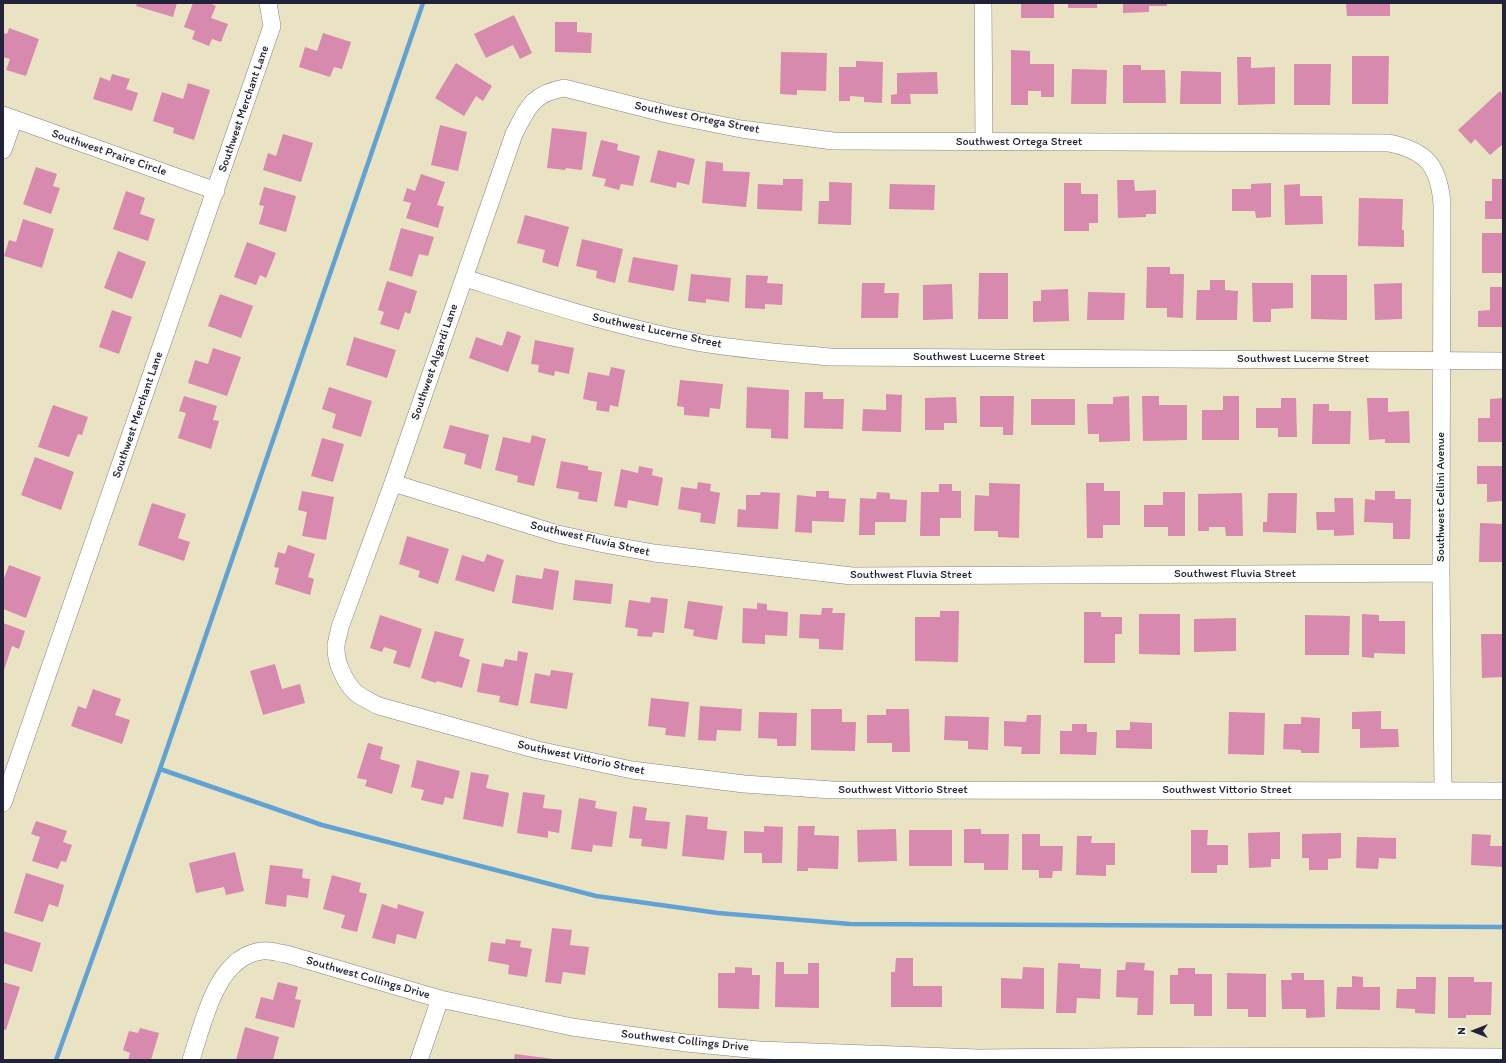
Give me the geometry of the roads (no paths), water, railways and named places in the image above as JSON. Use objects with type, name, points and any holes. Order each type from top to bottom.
[{"type":"street","name":"Southwest Merchant Lane","points":[[3,803],[272,26],[268,3]]},
{"type":"street","points":[[983,3],[984,142]]},
{"type":"street","name":"Southwest Ortega Street","points":[[564,88],[671,115],[741,129],[833,141],[1390,143],[1414,150],[1431,165],[1441,188],[1442,204]]},
{"type":"street","name":"Southwest Algardi Lane","points":[[337,658],[336,646],[340,627],[393,483],[514,134],[531,103],[542,94],[564,88]]},
{"type":"street","points":[[3,150],[8,117]]},
{"type":"street","name":"Southwest Praire Circle","points":[[8,117],[216,191]]},
{"type":"street","name":"Southwest Cellini Avenue","points":[[1442,204],[1441,573],[1444,790]]},
{"type":"street","name":"Southwest Lucerne Street","points":[[465,278],[601,320],[661,334],[725,346],[784,353],[839,357],[1503,361]]},
{"type":"street","name":"Southwest Fluvia Street","points":[[393,483],[558,534],[604,544],[654,553],[852,576],[1441,573]]},
{"type":"street","name":"Southwest Vittorio Street","points":[[337,658],[341,671],[355,692],[366,700],[379,706],[538,750],[632,770],[744,784],[833,790],[1503,791]]},
{"type":"street","name":"Southwest Collings Drive","points":[[191,1060],[218,985],[231,966],[240,959],[261,951],[272,951],[286,954],[440,999],[572,1027],[759,1055],[978,1059],[1503,1057]]},
{"type":"street","points":[[419,1060],[440,999]]},
{"type":"waterway","points":[[56,1060],[160,769],[423,3]]},
{"type":"waterway","points":[[160,769],[322,825],[596,896],[718,913],[850,924],[1503,927]]}]
